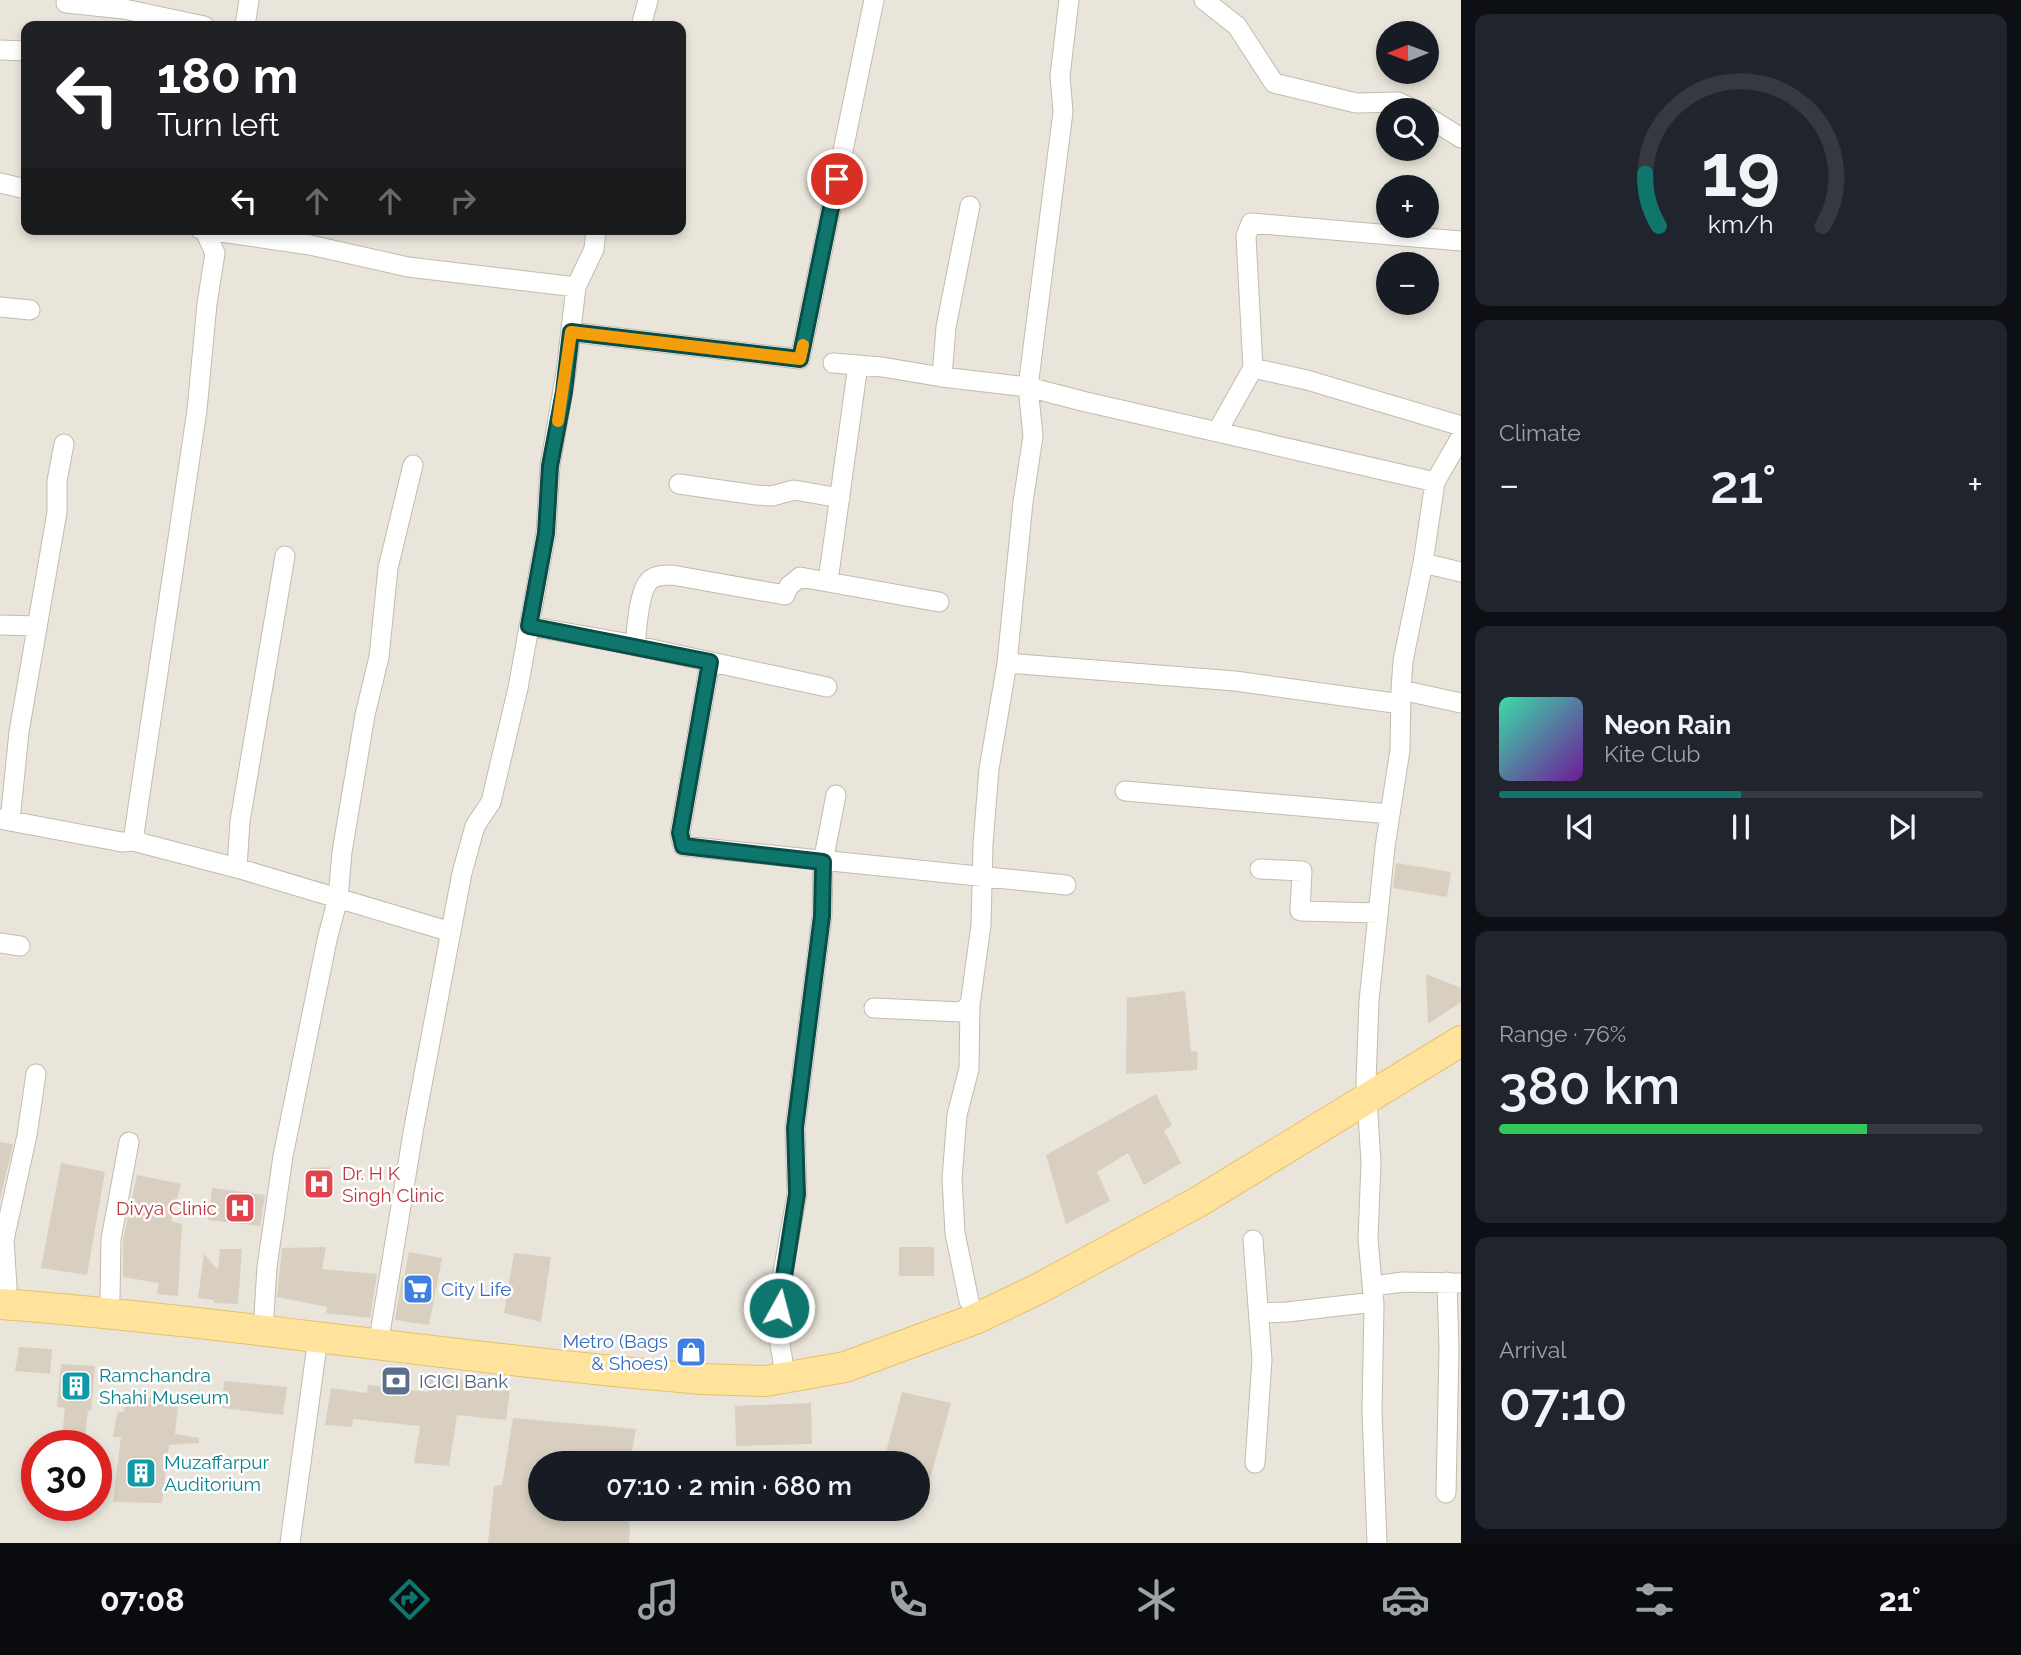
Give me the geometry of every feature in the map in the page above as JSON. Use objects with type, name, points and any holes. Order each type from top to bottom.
[{"type":"main road","points":[[2,1292],[119,1313],[633,1373],[766,1381],[845,1367],[975,1319],[1038,1289],[1198,1202],[1368,1090],[1461,1024]]},
{"type":"main road","points":[[2,1292],[110,1297],[339,1325],[381,1327],[669,1360],[783,1362],[844,1348],[880,1336],[1051,1265],[1461,1041]]},
{"type":"street","points":[[246,21],[249,0]]},
{"type":"street","points":[[642,21],[648,0]]},
{"type":"street","points":[[571,332],[800,359],[874,0]]},
{"type":"street","points":[[969,1301],[955,1233],[952,1179],[957,1115],[969,1069],[970,1005],[981,925],[989,769],[1007,663],[1023,502],[1033,436],[1028,387],[1063,112],[1060,76],[1069,0]]},
{"type":"street","points":[[1204,0],[1237,26],[1274,83],[1356,103],[1376,103]]},
{"type":"street","points":[[66,3],[124,9],[180,21]]},
{"type":"street","points":[[0,50],[21,51]]},
{"type":"street","points":[[1439,124],[1461,138]]},
{"type":"street","points":[[0,183],[21,188]]},
{"type":"street","points":[[942,377],[946,327],[970,206]]},
{"type":"street","points":[[1217,432],[1253,368],[1246,236],[1251,223],[1461,240]]},
{"type":"street","points":[[132,841],[197,410],[207,304],[215,253],[206,235]]},
{"type":"street","points":[[239,235],[310,245],[408,267],[576,287]]},
{"type":"street","points":[[381,1327],[414,1127],[462,873],[475,826],[491,802],[518,688],[546,533],[550,466],[562,398],[576,287],[594,249],[595,235]]},
{"type":"street","points":[[0,307],[30,310]]},
{"type":"street","points":[[833,363],[1028,387],[1435,482]]},
{"type":"street","points":[[828,581],[858,365]]},
{"type":"street","points":[[1253,368],[1307,380],[1461,426]]},
{"type":"street","points":[[1377,1543],[1372,1411],[1373,1294],[1368,1240],[1371,1163],[1369,1001],[1400,750],[1403,661],[1423,564],[1435,482],[1461,437]]},
{"type":"street","points":[[64,444],[57,481],[57,512],[5,820],[122,842],[132,841],[237,868],[451,932]]},
{"type":"street","points":[[264,1315],[267,1267],[283,1156],[338,898],[344,840],[365,715],[379,657],[388,568],[413,465]]},
{"type":"street","points":[[679,484],[756,495],[772,496],[794,490],[840,498]]},
{"type":"street","points":[[237,868],[240,821],[285,556]]},
{"type":"street","points":[[1423,564],[1461,572]]},
{"type":"street","points":[[635,646],[642,594],[650,580],[661,575],[785,596],[789,586],[800,577],[939,602]]},
{"type":"street","points":[[0,625],[37,626]]},
{"type":"street","points":[[529,626],[827,687]]},
{"type":"street","points":[[710,662],[680,833],[683,846],[1066,885]]},
{"type":"street","points":[[1007,663],[1461,703]]},
{"type":"street","points":[[1125,792],[1390,814]]},
{"type":"street","points":[[783,1362],[777,1327],[780,1289],[797,1194],[795,1128],[822,916],[823,862],[836,795]]},
{"type":"street","points":[[1260,869],[1302,871],[1300,911],[1378,913]]},
{"type":"street","points":[[0,943],[20,946]]},
{"type":"street","points":[[874,1008],[961,1012],[970,1005]]},
{"type":"street","points":[[2,1292],[4,1240],[27,1135],[36,1074]]},
{"type":"street","points":[[110,1297],[111,1239],[129,1142]]},
{"type":"street","points":[[1253,1240],[1262,1360],[1255,1463]]},
{"type":"street","points":[[1260,1313],[1287,1312],[1373,1294],[1403,1282],[1454,1282],[1454,1413],[1446,1493]]},
{"type":"street","points":[[290,1543],[317,1338]]},
{"type":"shaded area","points":[[0,0],[1461,0],[1461,1543],[0,1543]]},
{"type":"building","points":[[1396,863],[1451,872],[1447,897],[1393,888]]},
{"type":"building","points":[[1426,974],[1461,988],[1461,1002],[1428,1024]]},
{"type":"building","points":[[1185,991],[1191,1051],[1198,1052],[1197,1070],[1126,1074],[1127,998]]},
{"type":"building","points":[[1156,1094],[1172,1125],[1164,1131],[1181,1163],[1144,1185],[1128,1153],[1097,1172],[1110,1201],[1066,1224],[1046,1155]]},
{"type":"building","points":[[0,1142],[13,1144],[0,1200]]},
{"type":"building","points":[[61,1163],[105,1172],[87,1275],[41,1268]]},
{"type":"building","points":[[330,1167],[331,1197],[312,1197],[310,1168]]},
{"type":"building","points":[[137,1175],[181,1184],[171,1221],[182,1224],[178,1296],[157,1294],[159,1283],[123,1277],[123,1240]]},
{"type":"building","points":[[212,1188],[265,1195],[260,1226],[208,1220]]},
{"type":"building","points":[[326,1247],[322,1269],[377,1274],[370,1318],[326,1313],[327,1307],[277,1297],[282,1248]]},
{"type":"building","points":[[899,1247],[934,1247],[934,1276],[899,1276]]},
{"type":"building","points":[[220,1249],[242,1249],[238,1304],[214,1303],[214,1300],[198,1298],[204,1254],[218,1270]]},
{"type":"building","name":"City Life","points":[[409,1252],[442,1258],[429,1325],[395,1320]]},
{"type":"building","points":[[514,1253],[551,1257],[541,1322],[504,1313]]},
{"type":"building","points":[[19,1347],[52,1349],[50,1374],[15,1371]]},
{"type":"building","name":"Ramchandra Shahi Museum","points":[[61,1364],[95,1366],[91,1411],[88,1410],[86,1430],[63,1430],[65,1408],[57,1407]]},
{"type":"building","points":[[430,1376],[468,1380],[468,1387],[510,1390],[506,1420],[457,1415],[449,1466],[414,1463],[420,1426],[353,1419],[352,1427],[325,1425],[331,1388],[367,1393],[368,1385],[428,1392]]},
{"type":"building","points":[[224,1381],[287,1387],[283,1415],[222,1408]]},
{"type":"building","points":[[902,1392],[951,1403],[930,1480],[930,1451],[886,1451]]},
{"type":"building","name":"Muzaffarpur Auditorium","points":[[126,1396],[170,1399],[170,1406],[178,1407],[175,1434],[199,1438],[199,1443],[169,1445],[162,1503],[113,1502],[121,1437],[113,1437],[117,1413],[124,1411]]},
{"type":"building","points":[[811,1403],[812,1444],[736,1446],[735,1406]]},
{"type":"building","points":[[513,1418],[636,1429],[632,1451],[528,1451],[528,1521],[628,1521],[629,1543],[488,1543],[494,1486],[502,1485]]},
{"type":"slow traffic","points":[[558,421],[571,332],[800,359],[803,345]]},
{"type":"place","name":"Dr. H K Singh Clinic","points":[[319,1184]]},
{"type":"place","name":"Divya Clinic","points":[[240,1208]]},
{"type":"place","name":"City Life","points":[[418,1289]]},
{"type":"place","name":"Metro (Bags & Shoes)","points":[[691,1352]]},
{"type":"place","name":"ICICI Bank","points":[[396,1381]]},
{"type":"place","name":"Ramchandra Shahi Museum","points":[[76,1386]]},
{"type":"place","name":"Muzaffarpur Auditorium","points":[[141,1473]]},
{"type":"route","points":[[779,1308],[797,1194],[795,1128],[822,916],[823,862],[683,846],[680,833],[710,662],[529,626],[546,533],[550,466],[564,392],[571,332],[800,359],[837,179]]}]
